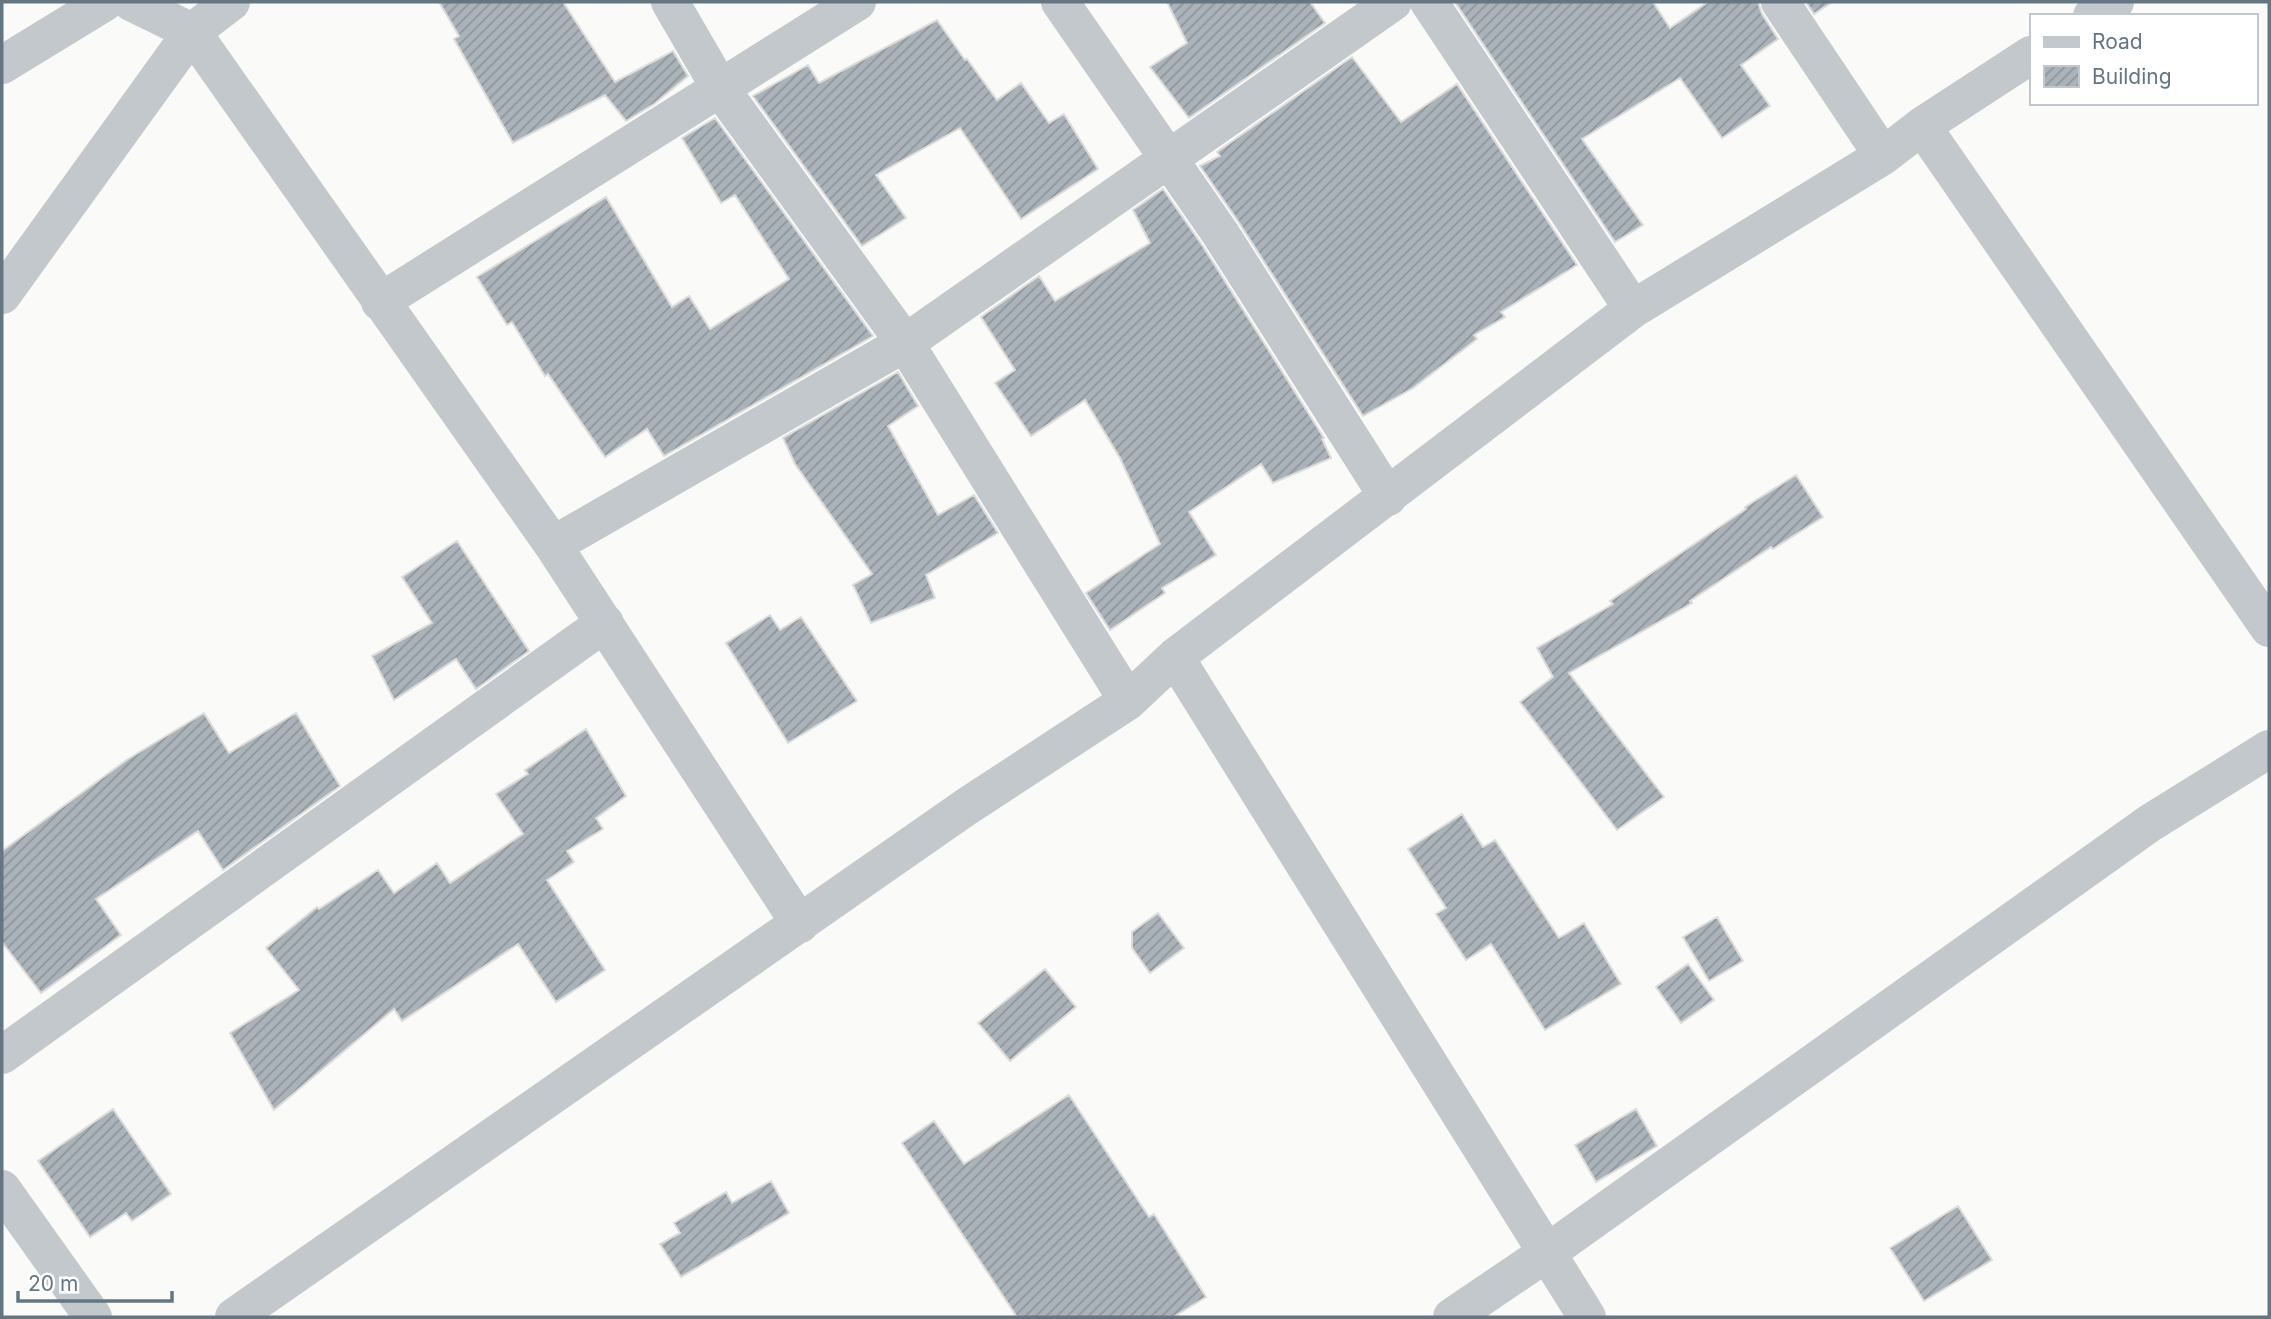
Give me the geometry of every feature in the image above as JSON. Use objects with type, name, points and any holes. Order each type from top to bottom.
[{"type":"street","points":[[2,65],[105,2]]},
{"type":"street","points":[[131,2],[192,32],[553,545],[800,924]]},
{"type":"street","points":[[2,295],[192,32],[231,2]]},
{"type":"street","points":[[670,2],[720,88],[905,343],[1128,701]]},
{"type":"street","points":[[380,302],[858,2]]},
{"type":"street","points":[[1060,2],[1220,233],[1388,497]]},
{"type":"street","points":[[553,545],[905,343],[1393,2]]},
{"type":"street","points":[[1429,2],[1633,309]]},
{"type":"street","points":[[1780,2],[1882,156]]},
{"type":"street","points":[[234,1317],[966,807],[1128,701],[1175,657],[1633,309],[1882,156],[1922,126],[2030,56]]},
{"type":"street","points":[[1922,126],[2269,628]]},
{"type":"street","points":[[2,1055],[605,623]]},
{"type":"street","points":[[1175,657],[1587,1317]]},
{"type":"street","points":[[1452,1317],[1548,1252],[2150,822],[2269,749]]},
{"type":"street","points":[[2,1189],[93,1317]]},
{"type":"building","points":[[439,2],[563,2],[615,82],[673,51],[688,76],[654,104],[626,121],[605,95],[513,143],[454,39],[459,36]]},
{"type":"building","points":[[1167,2],[1310,2],[1325,23],[1189,118],[1150,67],[1187,43]]},
{"type":"building","points":[[1455,2],[1653,2],[1670,28],[1708,2],[1758,2],[1762,14],[1778,39],[1741,65],[1770,106],[1722,138],[1680,78],[1582,139],[1643,225],[1615,242]]},
{"type":"building","points":[[1806,2],[1832,2],[1814,14]]},
{"type":"building","points":[[937,20],[997,100],[1021,83],[1049,123],[1064,114],[1098,169],[1021,219],[960,128],[876,175],[906,218],[862,246],[753,96],[808,65],[819,83]]},
{"type":"building","points":[[1352,57],[1401,122],[1457,84],[1577,265],[1501,312],[1505,317],[1474,335],[1477,339],[1413,388],[1363,416],[1200,166],[1220,156],[1217,152]]},
{"type":"building","points":[[715,118],[873,336],[664,456],[647,429],[605,457],[548,374],[545,376],[512,322],[507,325],[477,277],[606,197],[672,307],[689,296],[710,329],[789,279],[735,195],[721,203],[682,138]]},
{"type":"building","points":[[1163,189],[1202,245],[1324,438],[1322,439],[1331,458],[1273,483],[1261,464],[1189,512],[1216,555],[1162,588],[1165,593],[1110,630],[1086,593],[1160,544],[1120,458],[1085,400],[1031,436],[995,383],[1015,370],[981,317],[1039,276],[1055,301],[1150,243],[1133,210]]},
{"type":"building","points":[[898,372],[918,406],[888,426],[938,515],[974,495],[998,533],[926,575],[935,598],[871,623],[853,585],[872,574],[795,464],[783,438]]},
{"type":"building","points":[[1796,475],[1823,517],[1773,549],[1771,547],[1690,601],[1692,603],[1569,673],[1664,797],[1617,830],[1520,702],[1553,677],[1537,648],[1613,604],[1610,601],[1746,509],[1745,507]]},
{"type":"building","points":[[457,541],[529,651],[476,689],[456,659],[394,700],[372,656],[432,623],[402,577]]},
{"type":"building","points":[[770,615],[780,630],[801,617],[857,701],[788,743],[726,643]]},
{"type":"building","points":[[204,713],[229,753],[296,713],[340,786],[223,870],[198,831],[96,899],[121,935],[41,993],[2,942],[2,851],[128,759]]},
{"type":"building","points":[[586,729],[626,796],[596,818],[603,829],[567,851],[574,862],[547,880],[605,970],[556,1002],[518,944],[402,1021],[394,1009],[274,1110],[230,1033],[299,990],[266,948],[317,907],[319,909],[378,870],[394,893],[437,863],[450,883],[523,834],[496,794],[528,774],[525,770]]},
{"type":"building","points":[[1462,814],[1483,847],[1495,840],[1559,938],[1584,923],[1621,984],[1545,1030],[1491,944],[1466,960],[1436,914],[1446,908],[1408,849]]},
{"type":"building","points":[[1158,913],[1184,948],[1150,973],[1132,948],[1132,932]]},
{"type":"building","points":[[1717,917],[1743,961],[1709,981],[1683,937]]},
{"type":"building","points":[[1688,964],[1714,1000],[1681,1023],[1656,987]]},
{"type":"building","points":[[1045,969],[1076,1007],[1010,1061],[978,1023]]},
{"type":"building","points":[[1069,1095],[1149,1217],[1154,1214],[1206,1297],[1173,1317],[1017,1317],[902,1143],[934,1121],[964,1164]]},
{"type":"building","points":[[113,1109],[171,1194],[132,1221],[126,1213],[90,1237],[38,1161]]},
{"type":"building","points":[[1636,1109],[1657,1146],[1596,1182],[1575,1145]]},
{"type":"building","points":[[771,1181],[789,1213],[681,1277],[660,1244],[680,1233],[674,1223],[726,1192],[732,1203]]},
{"type":"building","points":[[1958,1206],[1992,1260],[1924,1301],[1890,1248]]}]
